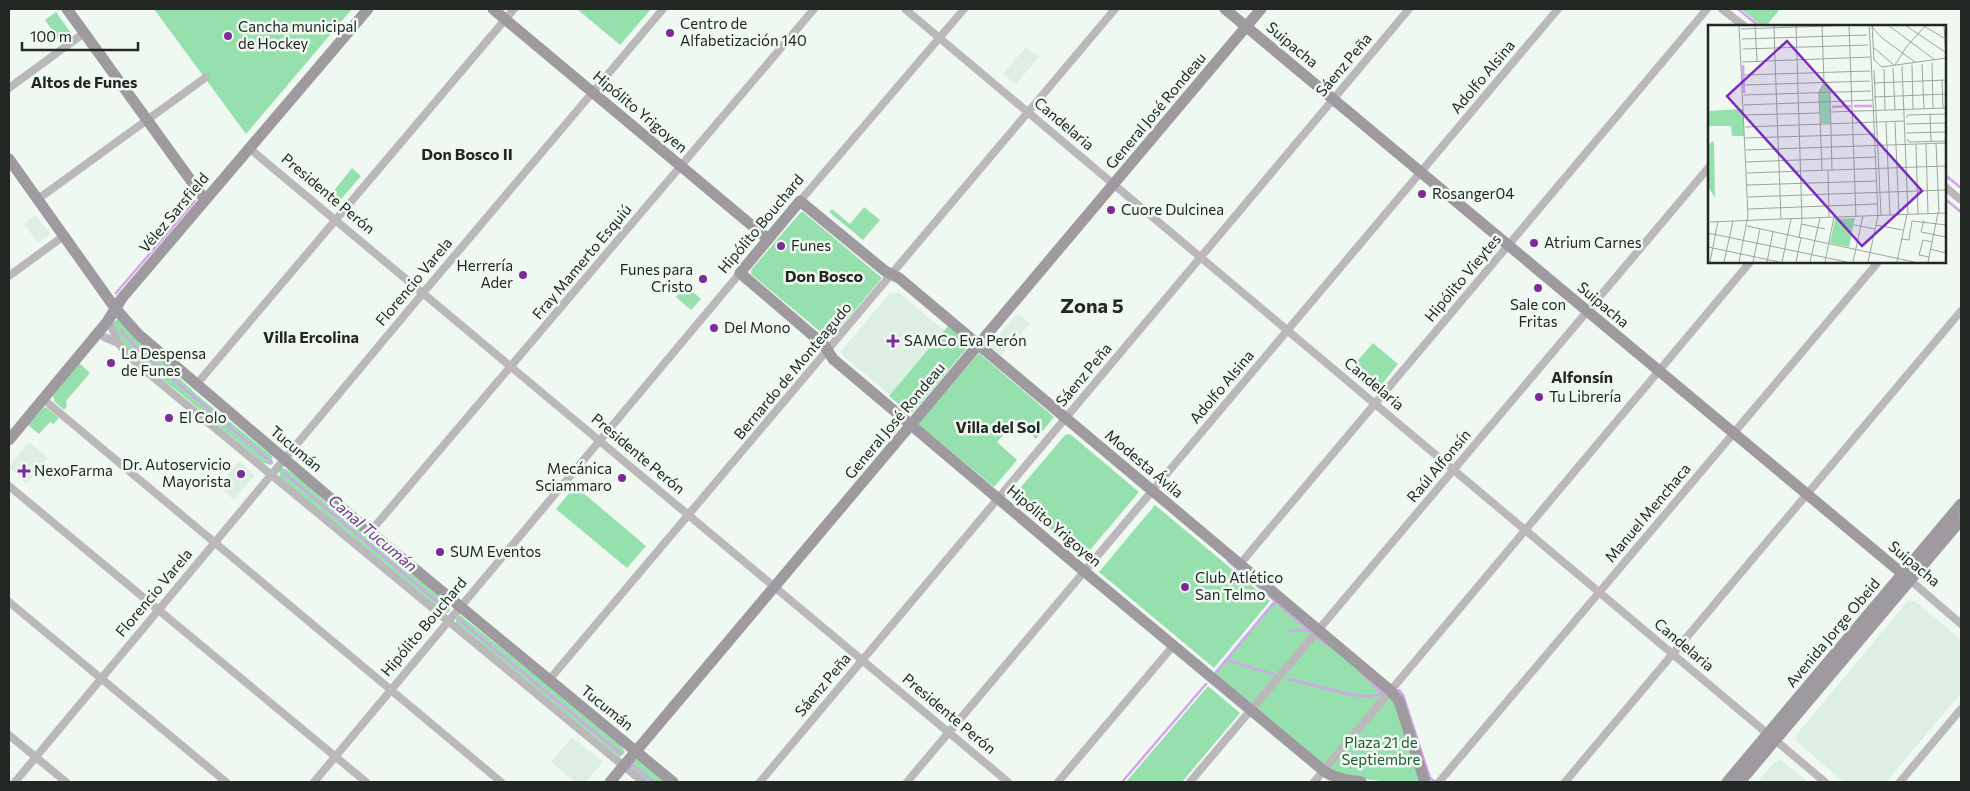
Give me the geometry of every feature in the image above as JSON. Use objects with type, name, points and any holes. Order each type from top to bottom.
[{"type":"street","points":[[67,9],[205,200]]},
{"type":"street","name":"Vélez Sarsfield","points":[[9,440],[107,322],[122,298],[368,9]]},
{"type":"street","name":"Hipólito Yrigoyen","points":[[493,9],[768,239]]},
{"type":"street","points":[[196,385],[514,9]]},
{"type":"street","name":"Florencio Varela","points":[[15,782],[663,9]]},
{"type":"street","name":"Fray Mamerto Esquiú","points":[[370,532],[814,9]]},
{"type":"street","name":"Candelaria","points":[[905,9],[1825,782]]},
{"type":"street","name":"Hipólito Bouchard","points":[[314,782],[768,239],[964,9]]},
{"type":"street","name":"Bernardo de Monteagudo","points":[[549,680],[1115,9]]},
{"type":"street","name":"Suipacha","points":[[1225,9],[1961,624]]},
{"type":"street","name":"General José Rondeau","points":[[610,782],[1261,9]]},
{"type":"street","name":"Sáenz Peña","points":[[760,782],[1409,9]]},
{"type":"street","name":"Adolfo Alsina","points":[[907,782],[1558,9]]},
{"type":"street","name":"Hipólito Vieytes","points":[[1240,564],[1707,9]]},
{"type":"street","points":[[1722,9],[1743,25]]},
{"type":"street","points":[[9,88],[84,32]]},
{"type":"street","points":[[38,199],[205,78]]},
{"type":"street","name":"Presidente Perón","points":[[250,148],[1008,782]]},
{"type":"street","name":"Tucumán","points":[[9,159],[115,308],[138,334],[370,532],[672,782]]},
{"type":"street","name":"Raúl Alfonsín","points":[[1190,782],[1708,167]]},
{"type":"street","points":[[1945,187],[1961,200]]},
{"type":"street","name":"Modesta Ávila","points":[[800,201],[885,271],[899,278],[1391,691],[1399,701],[1425,782]]},
{"type":"street","points":[[9,276],[64,235]]},
{"type":"street","points":[[1314,782],[1660,372],[1750,262]]},
{"type":"street","name":"Manuel Menchaca","points":[[1439,782],[1878,262]]},
{"type":"street","name":"Hipólito Yrigoyen","points":[[740,273],[824,345],[834,359],[911,425],[1330,776],[1361,782]]},
{"type":"street","points":[[1565,782],[1961,312]]},
{"type":"street","points":[[107,322],[112,328],[118,344],[136,363],[643,782]]},
{"type":"street","points":[[98,332],[104,338],[118,344]]},
{"type":"street","points":[[43,399],[501,782]]},
{"type":"street","points":[[9,486],[366,782]]},
{"type":"street","name":"Avenida Jorge Obeid","points":[[1727,782],[1771,737],[1906,577],[1961,504]]},
{"type":"street","name":"Avenida Jorge Obeid","points":[[1906,577],[1961,520]]},
{"type":"street","points":[[9,602],[226,782]]},
{"type":"street","points":[[1058,782],[1173,646]]},
{"type":"street","points":[[1900,782],[1961,709]]},
{"type":"street","points":[[9,735],[66,782]]},
{"type":"street","name":"Avenida Jorge Obeid","points":[[1740,782],[1771,737]]},
{"type":"shaded area","points":[[1026,47],[1039,57],[1016,84],[1003,74]]},
{"type":"shaded area","points":[[36,215],[50,234],[38,243],[24,224]]},
{"type":"shaded area","name":"SAMCo Eva Perón","points":[[890,293],[899,293],[945,331],[890,395],[841,354],[841,351]]},
{"type":"shaded area","points":[[1018,313],[1030,324],[1001,356],[989,346]]},
{"type":"shaded area","points":[[29,442],[48,458],[26,484],[9,467]]},
{"type":"shaded area","points":[[239,461],[255,475],[234,500],[218,486]]},
{"type":"shaded area","points":[[1908,601],[1915,601],[1961,640],[1961,693],[1886,782],[1844,782],[1796,741],[1797,734]]},
{"type":"shaded area","points":[[572,737],[603,762],[586,782],[575,782],[551,762]]},
{"type":"shaded area","points":[[1781,760],[1808,782],[1757,782],[1776,761]]},
{"type":"green space","points":[[154,9],[352,9],[246,134]]},
{"type":"green space","points":[[577,9],[651,9],[620,45]]},
{"type":"green space","points":[[1741,9],[1780,9],[1767,25],[1761,25]]},
{"type":"green space","points":[[56,12],[73,36],[62,44],[45,20]]},
{"type":"green space","points":[[352,168],[361,176],[336,205],[328,198]]},
{"type":"green space","points":[[864,207],[880,220],[863,240],[829,212],[832,209],[850,224]]},
{"type":"green space","points":[[803,212],[882,278],[832,337],[828,338],[751,274],[751,270],[800,213]]},
{"type":"green space","points":[[686,286],[701,299],[691,310],[676,297]]},
{"type":"green space","points":[[118,319],[197,395],[272,456],[273,464],[270,465],[262,462],[132,354],[118,334],[113,322]]},
{"type":"green space","points":[[948,326],[969,346],[912,413],[909,413],[889,396]]},
{"type":"green space","points":[[1373,343],[1398,364],[1378,389],[1352,367]]},
{"type":"green space","points":[[979,353],[1054,417],[1036,439],[1016,421],[997,442],[1017,460],[994,487],[918,424]]},
{"type":"green space","points":[[79,363],[90,373],[66,401],[67,406],[64,410],[55,402],[53,396]]},
{"type":"green space","points":[[44,407],[59,418],[53,424],[50,422],[39,434],[28,425]]},
{"type":"green space","points":[[1070,434],[1139,492],[1084,557],[1016,500],[1016,493],[1065,435]]},
{"type":"green space","points":[[282,468],[295,475],[449,604],[450,610],[448,613],[443,612],[280,477],[279,470]]},
{"type":"green space","points":[[575,486],[646,546],[627,568],[556,509]]},
{"type":"green space","name":"Club Atlético San Telmo","points":[[1155,505],[1270,601],[1214,668],[1099,572]]},
{"type":"green space","points":[[1279,597],[1391,691],[1324,771],[1211,678]]},
{"type":"green space","points":[[460,615],[564,698],[621,746],[625,752],[620,757],[618,756],[456,623],[456,618]]},
{"type":"green space","points":[[1208,686],[1240,713],[1182,782],[1126,782]]},
{"type":"green space","name":"Plaza 21 de Septiembre","points":[[1389,696],[1392,696],[1423,782],[1363,779],[1329,770],[1330,766]]},
{"type":"green space","points":[[635,760],[639,760],[665,782],[647,782],[630,767]]},
{"type":"waterway","points":[[1738,9],[1758,25]]},
{"type":"waterway","points":[[1945,175],[1961,188]]},
{"type":"waterway","points":[[1945,199],[1961,212]]},
{"type":"waterway","points":[[116,293],[195,201]]},
{"type":"waterway","name":"Canal Tucumán","points":[[120,330],[140,351],[272,463]]},
{"type":"waterway","name":"Canal Tucumán","points":[[284,473],[447,610]]},
{"type":"waterway","points":[[1228,561],[1309,630]]},
{"type":"waterway","points":[[1216,672],[1276,600]]},
{"type":"waterway","name":"Canal Tucumán","points":[[458,619],[621,754]]},
{"type":"waterway","points":[[1289,631],[1311,631]]},
{"type":"waterway","points":[[1318,638],[1326,644]]},
{"type":"waterway","points":[[1226,660],[1273,674]]},
{"type":"waterway","points":[[1359,671],[1382,692]]},
{"type":"waterway","points":[[1288,680],[1352,695],[1375,696],[1384,692]]},
{"type":"waterway","points":[[1122,782],[1206,684]]},
{"type":"waterway","points":[[1399,690],[1403,695],[1430,778],[1434,781]]},
{"type":"waterway","name":"Canal Tucumán","points":[[632,765],[654,782]]},
{"type":"place","name":"Centro de Alfabetización 140","points":[[670,33]]},
{"type":"place","name":"Cancha municipal de Hockey","points":[[228,36]]},
{"type":"place","name":"Rosanger04","points":[[1422,194]]},
{"type":"place","name":"Cuore Dulcinea","points":[[1111,210]]},
{"type":"place","name":"Atrium Carnes","points":[[1534,243]]},
{"type":"place","name":"Funes","points":[[781,246]]},
{"type":"place","name":"Herrería Ader","points":[[523,275]]},
{"type":"place","name":"Funes para Cristo","points":[[703,279]]},
{"type":"place","name":"Sale con Fritas","points":[[1538,288]]},
{"type":"place","name":"Del Mono","points":[[714,328]]},
{"type":"place","name":"SAMCo Eva Perón","points":[[893,341]]},
{"type":"place","name":"La Despensa de Funes","points":[[111,363]]},
{"type":"place","name":"Tu Librería","points":[[1539,397]]},
{"type":"place","name":"El Colo","points":[[169,418]]},
{"type":"place","name":"NexoFarma","points":[[24,471]]},
{"type":"place","name":"Dr. Autoservicio Mayorista","points":[[241,474]]},
{"type":"place","name":"Mecánica Sciammaro","points":[[622,478]]},
{"type":"place","name":"SUM Eventos","points":[[440,552]]},
{"type":"place","name":"Club Atlético San Telmo","points":[[1185,587]]},
{"type":"district","name":"Altos de Funes","points":[[84,82]]},
{"type":"district","name":"Don Bosco II","points":[[467,154]]},
{"type":"district","name":"Don Bosco","points":[[824,276]]},
{"type":"district","name":"Zona 5","points":[[1092,306]]},
{"type":"district","name":"Villa Ercolina","points":[[311,337]]},
{"type":"district","name":"Alfonsín","points":[[1582,377]]},
{"type":"district","name":"Villa del Sol","points":[[998,427]]}]
